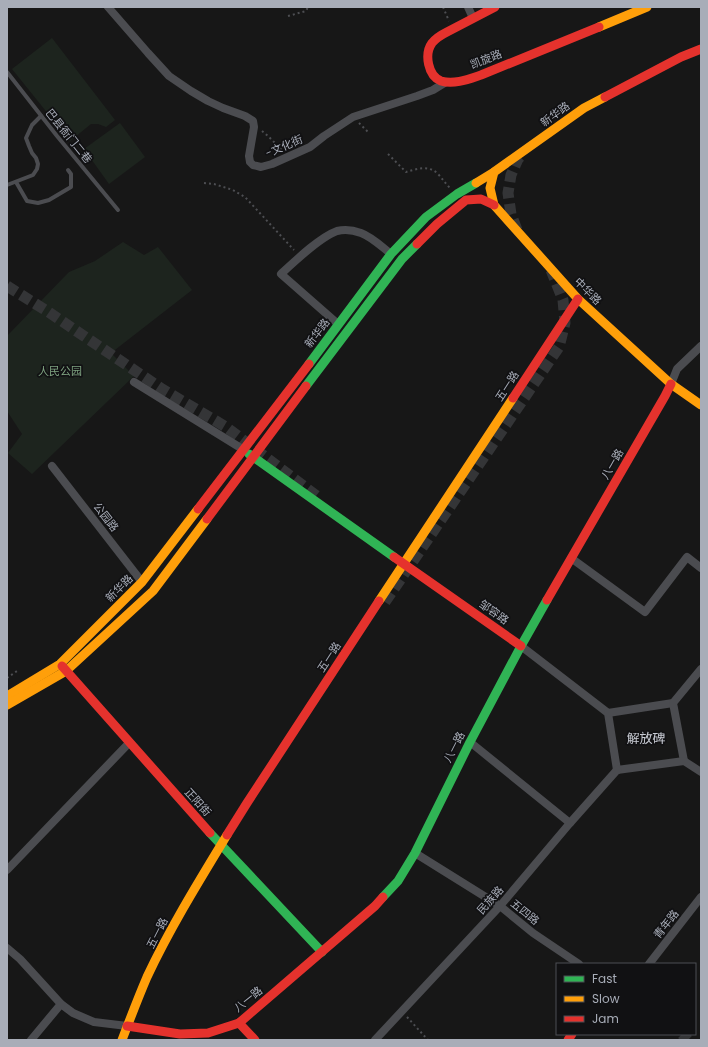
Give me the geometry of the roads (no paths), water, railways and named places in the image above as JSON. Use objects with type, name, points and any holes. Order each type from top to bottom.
[{"type":"street","name":"-文化街","points":[[108,7],[169,76],[208,101],[246,116],[253,121],[254,127],[249,156],[250,162],[253,166],[261,167],[283,159],[310,147],[353,117],[433,90],[446,82]]},
{"type":"street","points":[[468,7],[473,18]]},
{"type":"street","points":[[446,82],[436,78],[429,69],[428,57],[432,42],[452,28],[495,7]]},
{"type":"street","name":"凯旋路","points":[[446,82],[457,82],[481,75],[647,7]]},
{"type":"street","name":"新华路","points":[[63,667],[142,582],[244,450],[391,254],[426,218],[457,194],[494,172],[584,108],[681,57],[701,49]]},
{"type":"street","points":[[494,172],[490,188],[494,206]]},
{"type":"street","name":"新华路","points":[[7,705],[10,695],[63,667],[153,591],[402,259],[437,224],[466,200],[480,199],[494,206]]},
{"type":"street","name":"中华路","points":[[494,206],[578,299],[670,384],[701,405]]},
{"type":"street","points":[[338,324],[281,274],[329,235],[338,231],[349,230],[362,233],[391,254]]},
{"type":"street","name":"五一路","points":[[122,1040],[140,994],[175,924],[247,803],[578,299]]},
{"type":"street","name":"八一路","points":[[127,1026],[180,1034],[208,1032],[239,1022],[260,1006],[375,906],[398,881],[415,853],[470,742],[521,646],[665,396],[677,369],[701,346]]},
{"type":"street","points":[[134,382],[244,450]]},
{"type":"street","name":"邹容路","points":[[244,450],[253,458],[521,646],[608,713]]},
{"type":"street","name":"公园路","points":[[52,466],[142,582]]},
{"type":"street","points":[[571,558],[645,612],[687,557],[701,568]]},
{"type":"street","name":"正阳街","points":[[63,667],[221,846],[322,952]]},
{"type":"street","points":[[701,669],[674,703],[608,713],[617,770],[684,761],[701,772]]},
{"type":"street","points":[[674,703],[684,761]]},
{"type":"street","points":[[470,742],[570,823]]},
{"type":"street","points":[[7,870],[130,744]]},
{"type":"street","name":"民族路","points":[[375,1040],[500,906],[617,770]]},
{"type":"street","name":"五四路","points":[[415,853],[500,906],[533,933],[578,963]]},
{"type":"street","name":"青年路","points":[[650,963],[701,897]]},
{"type":"street","points":[[7,948],[20,959],[61,1004],[73,1013],[94,1022],[127,1026]]},
{"type":"street","points":[[31,1040],[61,1004]]},
{"type":"street","points":[[239,1022],[256,1040]]},
{"type":"lane","name":"巴县衙门二巷","points":[[7,72],[118,210]]},
{"type":"lane","points":[[7,185],[33,175],[37,169],[38,164],[36,158],[32,153],[26,138],[32,125],[41,116]]},
{"type":"lane","points":[[16,182],[27,201],[38,203],[49,200],[71,187],[71,174],[68,170]]},
{"type":"tunnel","points":[[517,230],[511,214],[508,193],[511,175],[518,159],[524,153]]},
{"type":"tunnel","points":[[385,602],[559,347],[565,323],[563,300],[551,270]]},
{"type":"tunnel","points":[[7,286],[47,311],[162,389],[226,427],[318,497]]},
{"type":"tunnel","points":[[683,1035],[688,1040]]},
{"type":"district","name":"解放碑","points":[[646,738]]},
{"type":"park label","name":"人民公园","points":[[60,371]]}]
